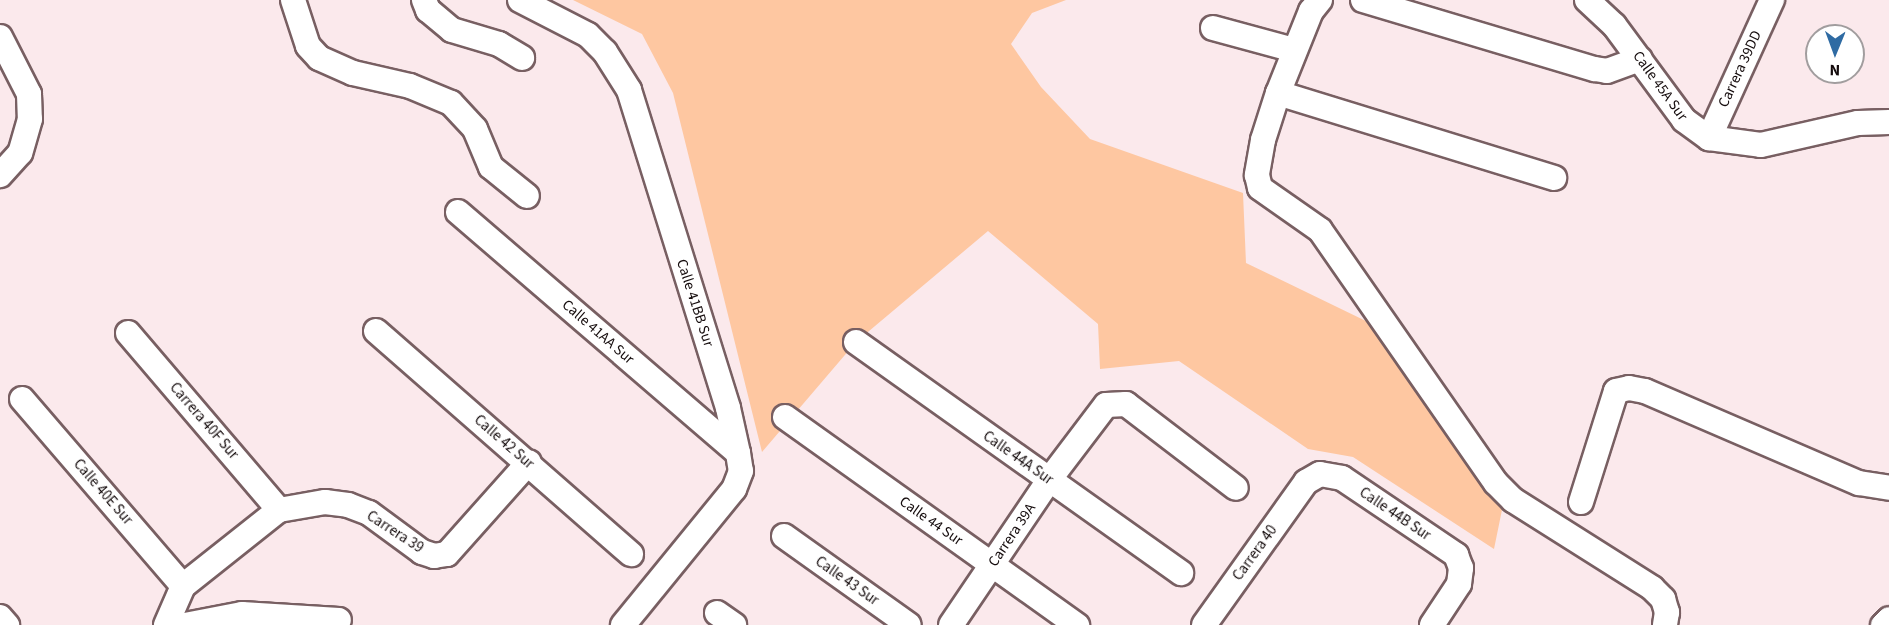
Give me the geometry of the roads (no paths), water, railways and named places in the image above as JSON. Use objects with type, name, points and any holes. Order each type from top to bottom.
[{"type":"street","points":[[293,0],[308,46],[319,58],[353,73],[410,86],[451,103],[475,129],[491,167],[527,196]]},
{"type":"street","points":[[424,0],[428,10],[452,30],[500,45],[522,58]]},
{"type":"street","name":"Calle 41BB Sur","points":[[520,0],[588,35],[605,52],[628,90],[728,408],[741,471],[734,489],[623,625]]},
{"type":"street","points":[[1320,0],[1311,11],[1294,50],[1263,140],[1257,175],[1263,192],[1320,230],[1496,483],[1513,500],[1652,588],[1663,600],[1667,612],[1665,625]]},
{"type":"street","points":[[1363,0],[1595,69],[1607,71],[1640,59]]},
{"type":"street","name":"Calle 45A Sur","points":[[1587,0],[1614,25],[1684,120],[1695,132],[1709,138],[1761,145],[1858,123],[1889,122]]},
{"type":"street","name":"Carrera 39DD","points":[[1709,138],[1772,0]]},
{"type":"street","points":[[1213,28],[1294,50]]},
{"type":"street","points":[[0,37],[8,64],[29,94],[30,119],[21,153],[0,175]]},
{"type":"street","points":[[1278,93],[1554,178]]},
{"type":"street","name":"Calle 41AA Sur","points":[[458,212],[738,453]]},
{"type":"street","name":"Calle 42 Sur","points":[[376,331],[529,462],[631,554]]},
{"type":"street","name":"Carrera 40F Sur","points":[[128,333],[279,510]]},
{"type":"street","name":"Calle 44A Sur","points":[[856,342],[1181,573]]},
{"type":"street","points":[[1581,502],[1616,392],[1629,388],[1645,391],[1859,483],[1889,488]]},
{"type":"street","name":"Calle 40E Sur","points":[[22,399],[183,586]]},
{"type":"street","name":"Carrera 39A","points":[[951,625],[1049,480],[1106,405],[1126,404],[1236,488]]},
{"type":"street","name":"Calle 44 Sur","points":[[785,417],[1077,625]]},
{"type":"street","name":"Carrera 39","points":[[166,625],[183,586],[279,510],[325,502],[348,505],[369,513],[423,552],[434,556],[447,554],[529,462]]},
{"type":"street","name":"Calle 44B Sur","points":[[1306,482],[1320,474],[1342,477],[1456,555],[1461,567],[1459,584],[1432,625]]},
{"type":"street","name":"Carrera 40","points":[[1204,625],[1306,482]]},
{"type":"street","name":"Calle 43 Sur","points":[[784,536],[909,625]]},
{"type":"street","points":[[186,625],[242,614],[339,620]]},
{"type":"street","points":[[0,617],[6,625]]},
{"type":"street","points":[[1883,625],[1889,619]]}]
